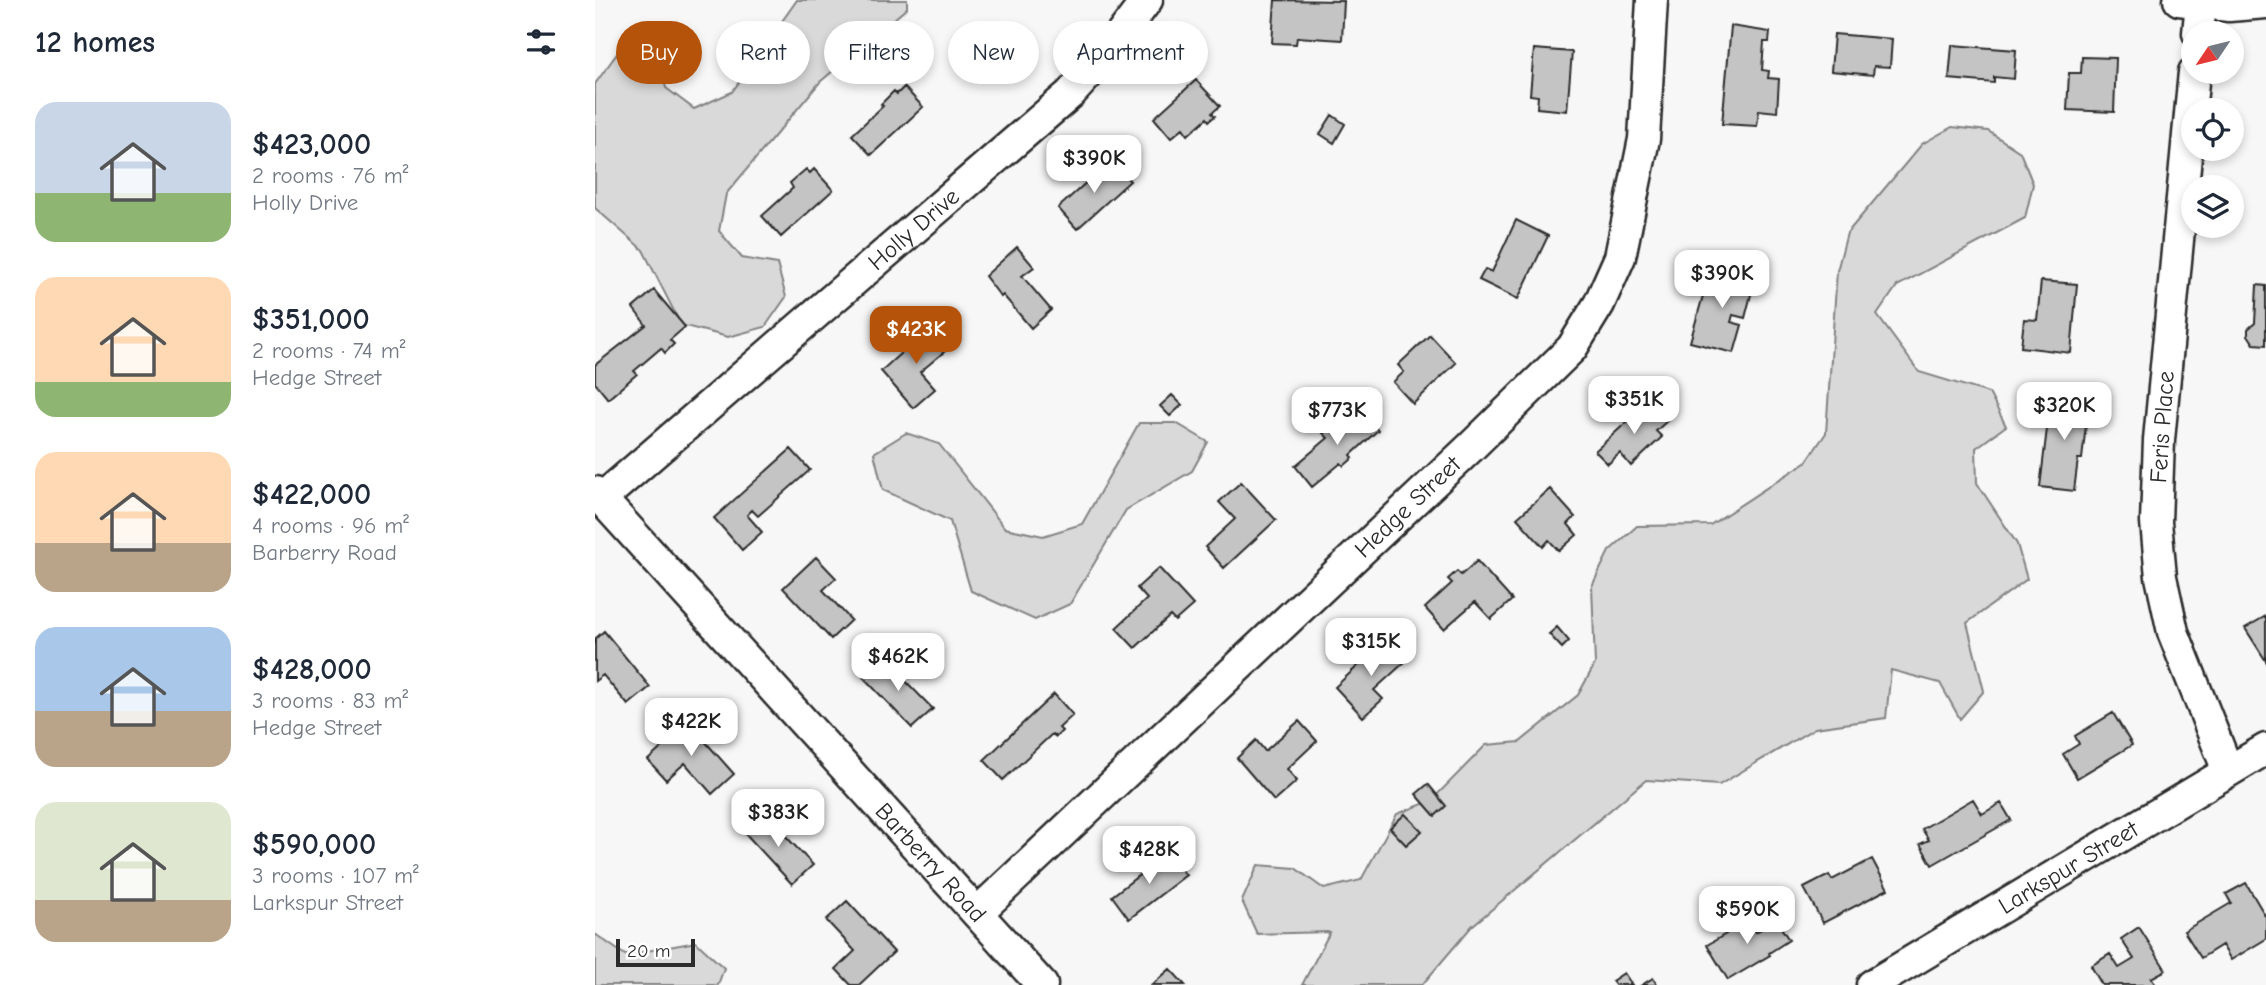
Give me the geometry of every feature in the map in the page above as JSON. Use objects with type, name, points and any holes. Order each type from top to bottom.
[{"type":"street","name":"Holly Drive","points":[[598,495],[1070,94],[1104,57],[1147,0]]},
{"type":"street","name":"Hedge Street","points":[[977,913],[1572,348],[1599,304],[1620,257],[1644,139],[1652,0]]},
{"type":"street","points":[[2195,21],[2190,1],[2229,6],[2266,3]]},
{"type":"street","name":"Feris Place","points":[[2193,84],[2158,440],[2156,522],[2161,578],[2173,632],[2228,771]]},
{"type":"street","name":"Barberry Road","points":[[598,495],[1042,985]]},
{"type":"street","name":"Larkspur Street","points":[[1872,985],[2266,749]]},
{"type":"shaded area","points":[[797,0],[907,0],[907,8],[892,21],[824,21],[824,79],[726,194],[719,231],[742,258],[777,264],[786,297],[765,327],[728,337],[681,325],[643,250],[595,208],[595,84],[616,55],[616,84],[665,84],[666,88],[694,109],[732,92],[738,84],[810,84],[810,21],[782,21]]},
{"type":"shaded area","points":[[1952,127],[1988,131],[2020,152],[2033,184],[2025,218],[1897,286],[1877,315],[1919,372],[1989,393],[2006,426],[1976,448],[1977,483],[2017,544],[2027,579],[1967,623],[1984,691],[1960,719],[1940,683],[1891,670],[1886,718],[1815,728],[1719,785],[1646,780],[1472,926],[1422,985],[1302,985],[1330,932],[1257,934],[1242,901],[1258,865],[1295,868],[1324,889],[1361,880],[1397,814],[1431,801],[1486,745],[1520,742],[1578,695],[1595,664],[1592,586],[1609,551],[1637,526],[1710,525],[1806,462],[1826,433],[1837,271],[1847,233],[1922,144]]},
{"type":"shaded area","points":[[1139,423],[1176,423],[1208,442],[1192,471],[1126,510],[1070,604],[1035,620],[971,591],[950,521],[883,490],[874,453],[906,433],[939,444],[1005,528],[1043,536],[1082,524]]},
{"type":"shaded area","points":[[595,934],[625,955],[696,942],[724,968],[718,985],[595,985]]},
{"type":"building","points":[[1275,0],[1344,1],[1342,40],[1297,37],[1296,44],[1272,43]]},
{"type":"building","points":[[1731,26],[1770,32],[1769,42],[1764,42],[1762,70],[1769,71],[1768,78],[1779,79],[1777,112],[1759,110],[1757,126],[1722,124]]},
{"type":"building","points":[[1834,34],[1892,39],[1890,67],[1874,66],[1873,75],[1831,71]]},
{"type":"building","points":[[1952,45],[2016,50],[2014,79],[1994,77],[1994,83],[1949,79]]},
{"type":"building","points":[[1534,49],[1572,52],[1567,111],[1537,108],[1538,96],[1530,95]]},
{"type":"building","points":[[2082,57],[2116,58],[2114,112],[2067,110],[2069,73],[2081,73]]},
{"type":"building","points":[[1192,84],[1200,84],[1220,106],[1212,113],[1215,116],[1209,121],[1207,118],[1188,135],[1183,128],[1171,138],[1154,118]]},
{"type":"building","points":[[904,87],[923,107],[871,155],[852,135],[883,106],[881,104],[894,91],[897,94]]},
{"type":"building","points":[[1332,115],[1345,124],[1334,143],[1320,134]]},
{"type":"building","points":[[1111,160],[1130,181],[1077,229],[1058,208]]},
{"type":"building","points":[[806,169],[810,173],[814,169],[833,190],[781,237],[762,216],[793,188],[790,183]]},
{"type":"building","points":[[1516,220],[1548,236],[1518,299],[1479,280],[1485,269],[1492,272]]},
{"type":"building","points":[[1017,247],[1034,267],[1022,276],[1051,310],[1031,328],[985,276]]},
{"type":"building","points":[[1711,267],[1755,279],[1745,318],[1733,315],[1731,322],[1742,325],[1734,353],[1690,342]]},
{"type":"building","points":[[2041,281],[2077,284],[2071,353],[2021,347],[2024,319],[2037,320]]},
{"type":"building","points":[[2257,285],[2266,286],[2266,345],[2254,344],[2248,335],[2248,329],[2255,323]]},
{"type":"building","points":[[654,290],[685,327],[670,340],[674,344],[665,353],[661,348],[634,371],[637,374],[608,399],[595,383],[595,365],[646,325],[633,308]]},
{"type":"building","points":[[933,324],[951,346],[920,372],[935,389],[913,408],[881,371]]},
{"type":"building","points":[[1430,335],[1456,363],[1413,404],[1393,382],[1404,372],[1398,365]]},
{"type":"building","points":[[1172,395],[1182,405],[1170,416],[1160,406]]},
{"type":"building","points":[[2051,395],[2089,399],[2082,459],[2078,459],[2074,491],[2040,487]]},
{"type":"building","points":[[1650,401],[1668,420],[1656,431],[1662,437],[1631,466],[1620,453],[1608,464],[1595,451]]},
{"type":"building","points":[[1361,408],[1378,430],[1351,455],[1353,458],[1344,466],[1341,463],[1312,487],[1295,466],[1328,438],[1323,433],[1337,422],[1340,426]]},
{"type":"building","points":[[791,449],[810,470],[758,516],[752,510],[747,515],[762,532],[742,550],[714,518]]},
{"type":"building","points":[[1241,482],[1276,520],[1224,568],[1205,547],[1235,519],[1219,502]]},
{"type":"building","points":[[1550,489],[1575,517],[1568,524],[1577,535],[1559,551],[1549,540],[1543,547],[1517,518]]},
{"type":"building","points":[[816,557],[836,578],[823,590],[851,620],[831,639],[783,588]]},
{"type":"building","points":[[1477,561],[1512,600],[1491,619],[1475,602],[1444,629],[1425,608],[1452,583],[1448,579],[1457,571],[1461,575]]},
{"type":"building","points":[[1159,568],[1193,605],[1175,621],[1170,616],[1135,648],[1116,628],[1147,599],[1137,588]]},
{"type":"building","points":[[2266,616],[2266,661],[2245,628]]},
{"type":"building","points":[[1557,627],[1569,641],[1562,648],[1549,634]]},
{"type":"building","points":[[604,631],[650,687],[628,705],[603,675],[595,681],[595,639]]},
{"type":"building","points":[[1387,639],[1407,660],[1374,690],[1383,699],[1363,717],[1335,687]]},
{"type":"building","points":[[883,658],[933,709],[912,728],[863,677]]},
{"type":"building","points":[[1054,694],[1073,715],[1059,728],[1062,731],[1056,737],[1052,734],[1003,780],[984,760]]},
{"type":"building","points":[[2113,713],[2132,745],[2077,778],[2063,754],[2079,744],[2075,736]]},
{"type":"building","points":[[687,721],[734,774],[712,794],[685,763],[666,780],[648,760]]},
{"type":"building","points":[[1299,721],[1317,741],[1287,769],[1297,781],[1274,801],[1237,758],[1256,740],[1265,751]]},
{"type":"building","points":[[1428,784],[1446,806],[1435,816],[1416,794]]},
{"type":"building","points":[[1973,799],[1982,814],[2001,803],[2011,820],[1932,865],[1920,844],[1929,840],[1922,829]]},
{"type":"building","points":[[764,813],[813,865],[792,884],[744,832]]},
{"type":"building","points":[[1405,814],[1422,831],[1406,845],[1390,828]]},
{"type":"building","points":[[1168,853],[1186,875],[1129,919],[1112,896]]},
{"type":"building","points":[[1872,859],[1888,889],[1823,923],[1804,888],[1829,875],[1832,880]]},
{"type":"building","points":[[2246,883],[2266,917],[2266,939],[2231,960],[2222,945],[2201,958],[2184,931],[2231,903],[2226,894]]},
{"type":"building","points":[[847,901],[894,952],[859,985],[851,985],[836,969],[855,951],[826,920]]},
{"type":"building","points":[[1773,915],[1789,940],[1769,953],[1770,955],[1728,980],[1707,945],[1726,934],[1724,931],[1736,924],[1738,928],[1750,921],[1756,932],[1761,929],[1758,925]]},
{"type":"building","points":[[2139,927],[2166,970],[2151,978],[2156,985],[2102,985],[2091,966],[2110,954],[2119,968],[2134,959],[2121,939]]},
{"type":"building","points":[[1170,969],[1185,985],[1152,985]]},
{"type":"building","points":[[1624,973],[1632,985],[1615,985],[1612,981]]},
{"type":"building","points":[[1653,978],[1657,985],[1642,985]]}]
